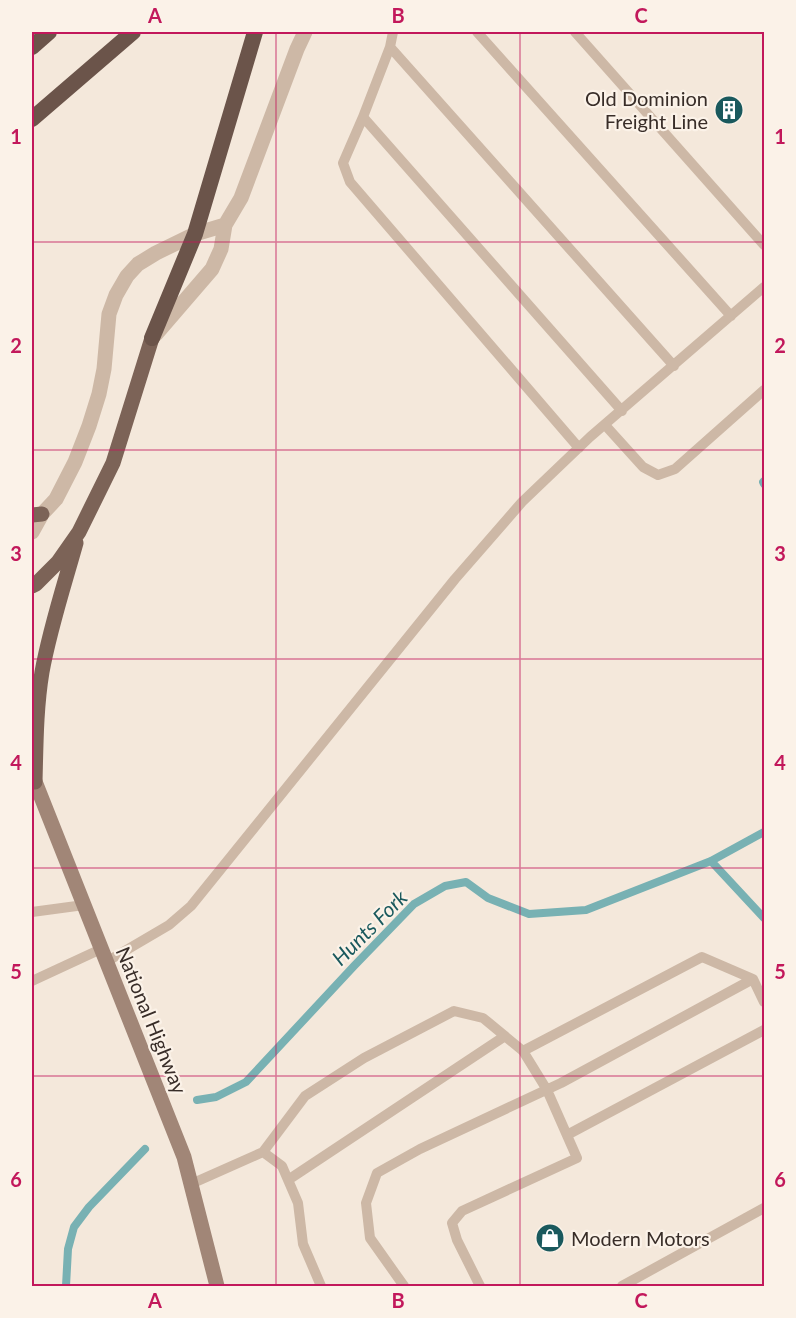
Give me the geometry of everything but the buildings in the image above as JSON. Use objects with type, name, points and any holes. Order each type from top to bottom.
[{"type":"highway","points":[[32,47],[49,32]]},
{"type":"highway","points":[[32,119],[133,32]]},
{"type":"highway","points":[[152,338],[195,234],[255,32]]},
{"type":"main road","points":[[32,586],[58,562],[79,532],[113,463],[152,338]]},
{"type":"main road","points":[[34,791],[37,714],[42,672],[56,610],[79,532]]},
{"type":"main road","name":"National Highway","points":[[34,791],[84,905],[184,1157],[217,1287]]},
{"type":"street","points":[[152,338],[212,269],[221,249],[225,225],[241,198],[305,32]]},
{"type":"street","points":[[32,532],[37,515],[56,499],[75,462],[99,394],[104,369],[109,314],[116,295],[127,276],[138,264],[195,234],[225,225]]},
{"type":"lane","points":[[393,32],[390,48],[343,163],[350,182],[579,448]]},
{"type":"lane","points":[[477,32],[731,316]]},
{"type":"lane","points":[[575,32],[765,245]]},
{"type":"lane","points":[[390,48],[674,366]]},
{"type":"lane","points":[[363,117],[622,411]]},
{"type":"lane","points":[[32,981],[104,955],[169,925],[191,906],[462,570],[522,502],[579,448],[765,287]]},
{"type":"lane","points":[[605,425],[643,467],[658,475],[675,469],[765,390]]},
{"type":"lane","points":[[32,912],[84,905]]},
{"type":"lane","points":[[523,1051],[702,957],[753,979],[765,1002]]},
{"type":"lane","points":[[404,1287],[370,1238],[366,1203],[376,1173],[420,1149],[572,1078],[753,979]]},
{"type":"lane","points":[[191,1184],[263,1152],[305,1096],[364,1058],[454,1011],[483,1018],[523,1051],[547,1090],[577,1158],[462,1211],[452,1223],[457,1240],[480,1287]]},
{"type":"lane","points":[[567,1135],[765,1030]]},
{"type":"lane","points":[[288,1180],[505,1036]]},
{"type":"lane","points":[[263,1152],[282,1166],[298,1203],[303,1244],[321,1287]]},
{"type":"lane","points":[[622,1287],[765,1208]]},
{"type":"waterway","name":"Hunts Fork","points":[[197,1100],[216,1097],[246,1082],[414,904],[445,886],[466,882],[488,898],[529,914],[586,910],[711,861],[764,832]]},
{"type":"waterway","points":[[711,861],[764,918]]},
{"type":"waterway","name":"Hunts Fork","points":[[66,1286],[68,1249],[74,1227],[89,1207],[145,1149]]},
{"type":"place","name":"Old Dominion Freight Line","points":[[729,110]]},
{"type":"place","name":"Modern Motors","points":[[550,1238]]}]
